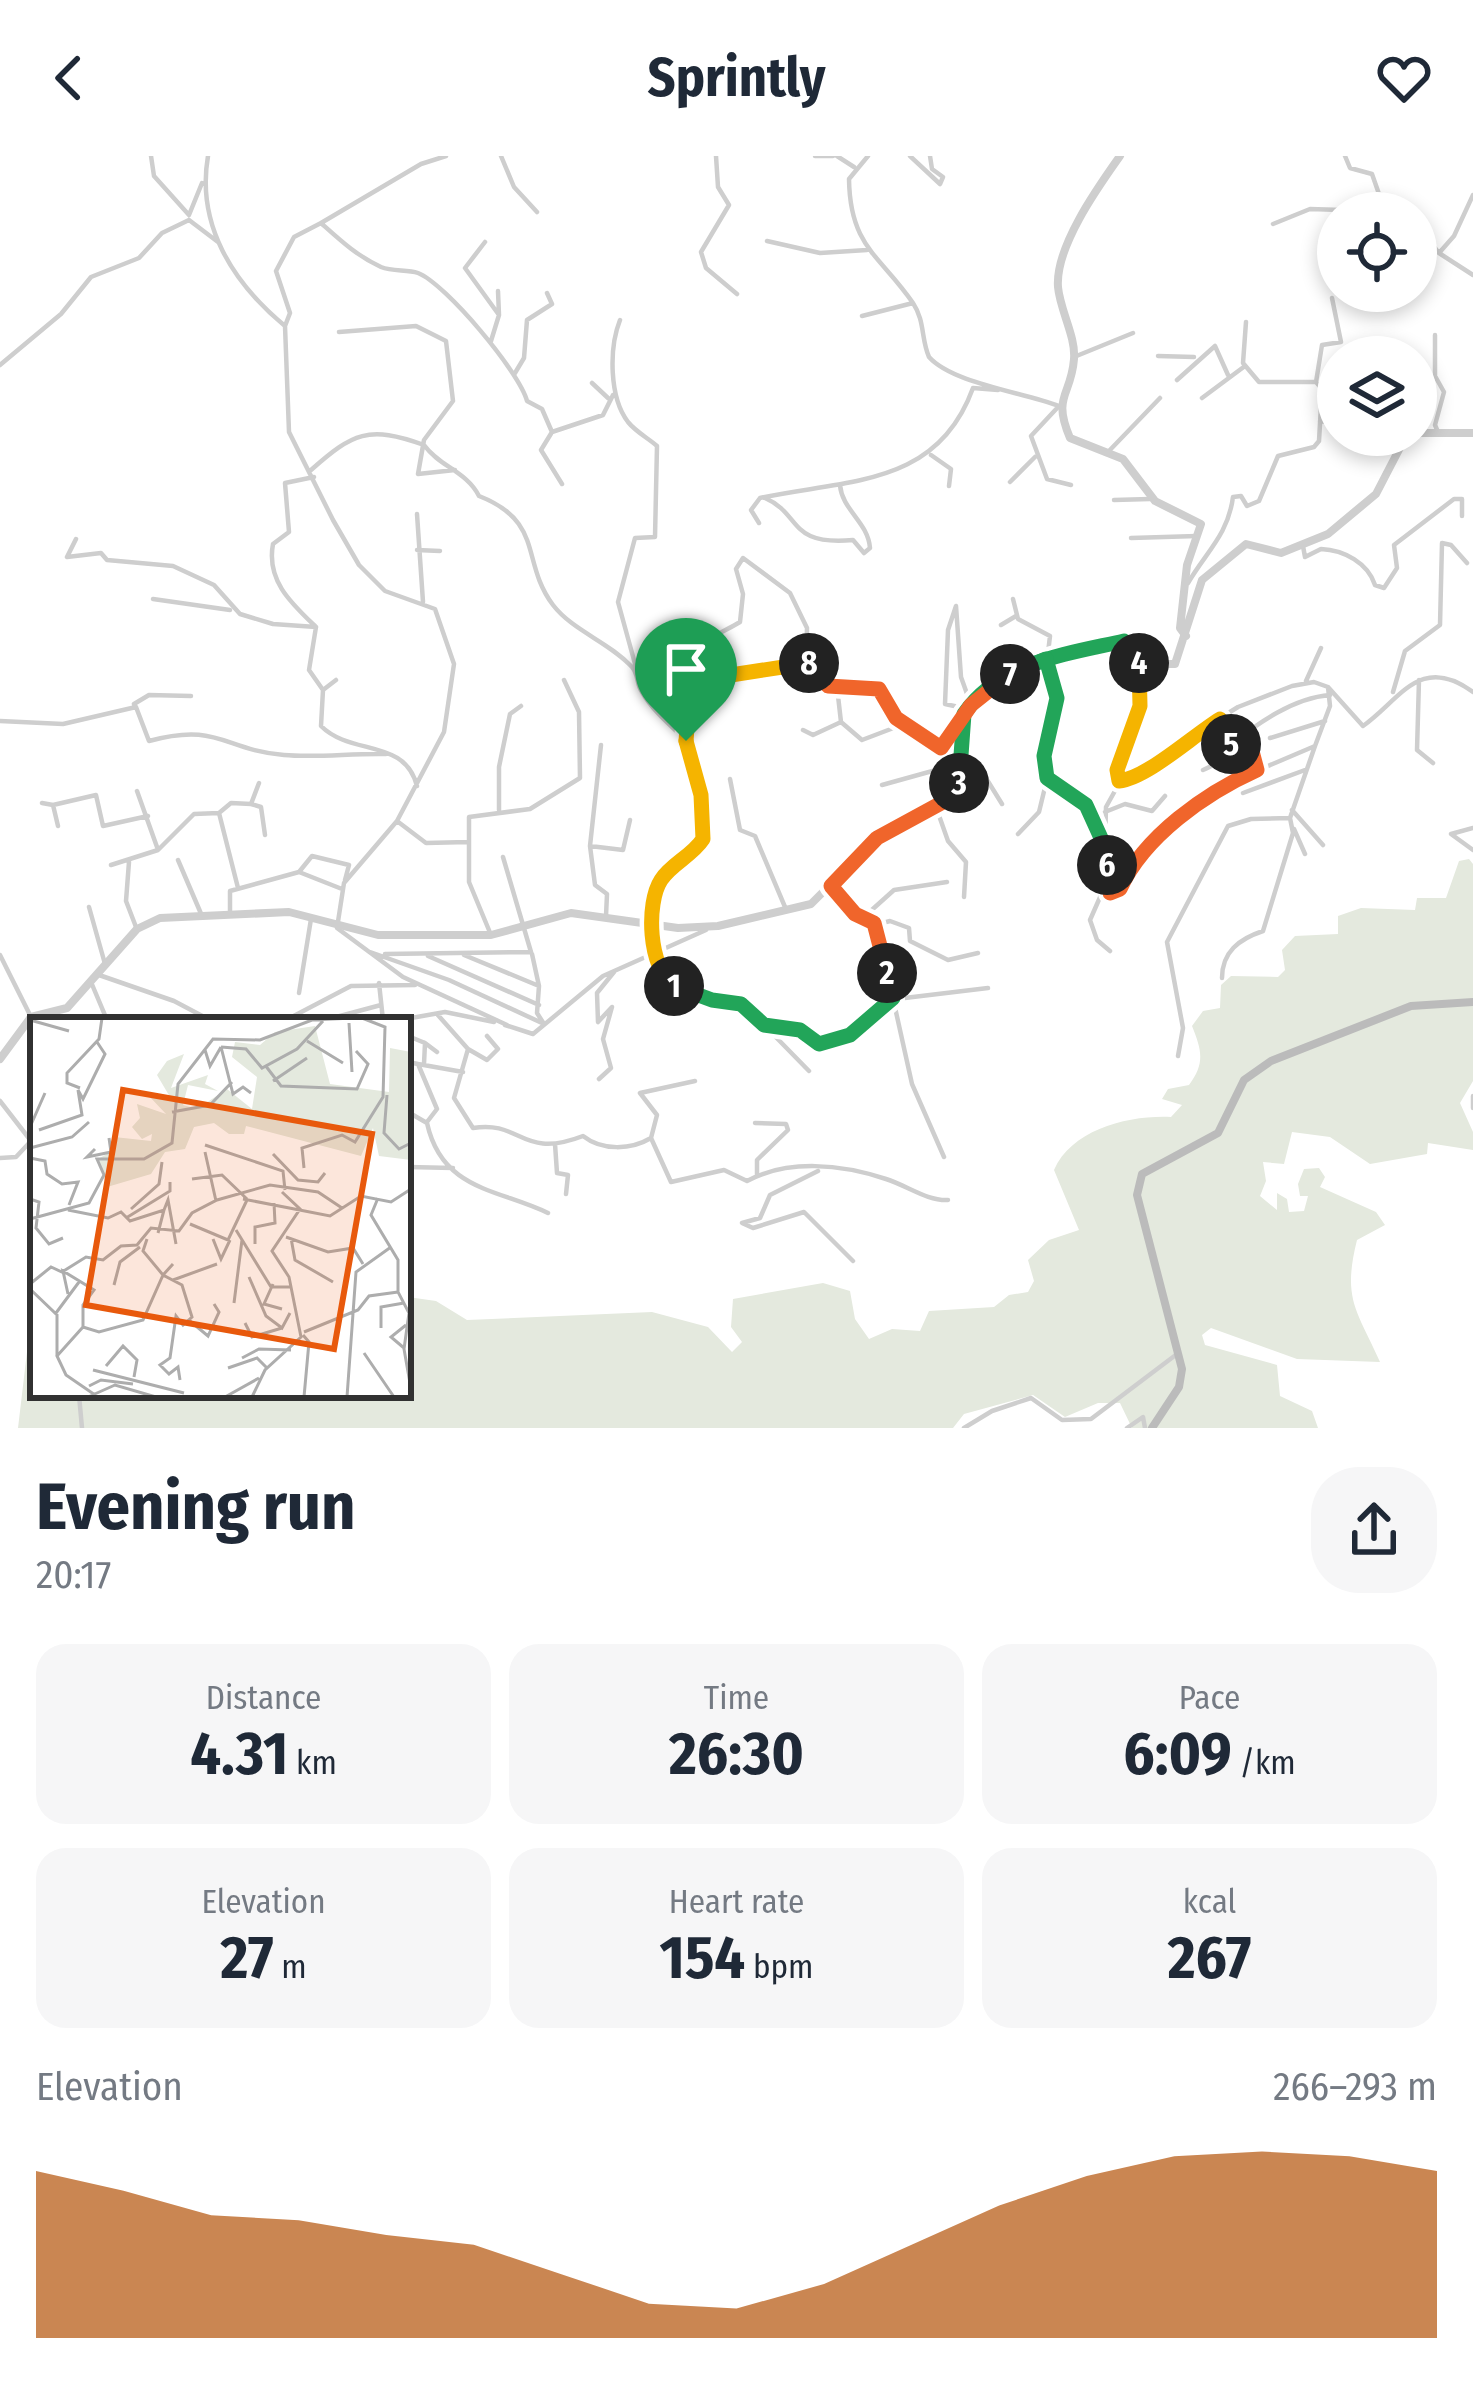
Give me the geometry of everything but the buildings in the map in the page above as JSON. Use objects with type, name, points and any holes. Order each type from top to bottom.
[{"type":"main road","points":[[1151,1428],[1181,1381],[1180,1354],[1136,1195],[1142,1174],[1218,1133],[1244,1080],[1259,1067],[1411,1006],[1473,1004]]},
{"type":"main road","points":[[1151,1428],[1184,1384],[1186,1371],[1140,1194],[1144,1176],[1221,1135],[1246,1082],[1261,1070],[1415,1008],[1473,1004]]},
{"type":"street","points":[[151,156],[154,176],[189,217],[219,242]]},
{"type":"street","points":[[208,156],[205,207],[219,242],[260,305],[285,326]]},
{"type":"street","points":[[346,881],[397,820],[417,786],[443,732],[454,664],[434,609],[392,596],[358,565],[290,432],[285,326],[290,313],[276,271],[294,237],[421,164],[446,156]]},
{"type":"street","points":[[501,156],[514,187],[537,212]]},
{"type":"street","points":[[716,156],[718,187],[729,205],[701,252],[706,268],[737,294]]},
{"type":"street","points":[[815,156],[836,156],[854,167]]},
{"type":"street","points":[[868,156],[854,167],[850,194],[867,250],[913,303],[924,328],[926,350],[939,368],[1059,406]]},
{"type":"street","points":[[910,156],[940,184],[943,177],[932,169],[930,156]]},
{"type":"street","points":[[1071,485],[1047,479],[1035,458],[1031,436],[1059,406],[1074,357],[1058,290],[1060,260],[1095,187],[1120,156]]},
{"type":"street","points":[[1345,156],[1350,168],[1372,174],[1378,192]]},
{"type":"street","points":[[0,365],[61,314],[91,278],[141,256],[161,233],[189,217],[206,173]]},
{"type":"street","points":[[1439,253],[1454,236],[1473,195]]},
{"type":"street","points":[[1273,224],[1317,209]]},
{"type":"street","points":[[321,223],[346,247],[379,266],[425,277],[491,340],[515,373],[527,401],[542,409],[553,432]]},
{"type":"street","points":[[767,241],[820,253],[867,250]]},
{"type":"street","points":[[484,242],[465,268],[499,315]]},
{"type":"street","points":[[1437,251],[1473,275]]},
{"type":"street","points":[[491,340],[499,315],[498,291]]},
{"type":"street","points":[[515,373],[524,358],[527,320],[552,304],[547,293]]},
{"type":"street","points":[[862,316],[913,303]]},
{"type":"street","points":[[1246,322],[1245,367],[1258,382],[1316,382],[1322,345],[1341,342],[1335,312]]},
{"type":"street","points":[[562,484],[541,450],[553,432],[603,415],[611,396],[614,338],[620,320]]},
{"type":"street","points":[[339,332],[416,326],[446,341],[453,401],[424,445],[418,474],[454,470]]},
{"type":"street","points":[[1074,357],[1133,333]]},
{"type":"street","points":[[1435,334],[1435,376],[1444,392],[1435,425],[1438,432],[1473,433]]},
{"type":"street","points":[[1177,380],[1196,357],[1216,347],[1228,375]]},
{"type":"street","points":[[1158,356],[1196,357]]},
{"type":"street","points":[[1202,398],[1245,367]]},
{"type":"street","points":[[592,383],[611,396],[624,417],[657,446],[656,537],[635,538],[618,602],[634,644],[640,691]]},
{"type":"street","points":[[759,523],[751,510],[763,497],[840,484],[931,455],[967,411],[973,388],[1004,389]]},
{"type":"street","points":[[1108,452],[1160,398]]},
{"type":"street","points":[[1059,406],[1070,438],[1108,452],[1136,472],[1153,499]]},
{"type":"street","points":[[316,627],[293,608],[271,565],[273,544],[289,532],[285,483],[312,474],[346,440],[367,433],[424,445],[470,479],[479,496],[496,502],[523,526],[551,602],[570,623],[590,632],[629,664],[640,691],[668,728],[686,741]]},
{"type":"street","points":[[1188,583],[1199,560],[1221,541],[1233,497],[1240,496],[1247,506],[1259,501],[1279,456],[1317,445]]},
{"type":"street","points":[[931,455],[951,470],[949,486]]},
{"type":"street","points":[[711,683],[693,663],[700,644],[740,622],[736,569],[743,558],[790,592],[807,628],[806,662],[828,686],[879,689],[886,707],[941,748],[969,707],[1008,675],[1046,659],[1124,641],[1148,647],[1165,664],[1175,664],[1209,570],[1246,544],[1281,553],[1328,534],[1376,494],[1392,456]]},
{"type":"street","points":[[1010,482],[1035,458]]},
{"type":"street","points":[[763,497],[777,503],[802,534],[832,542],[854,540],[864,553],[870,548],[868,534],[843,500],[840,484]]},
{"type":"street","points":[[1114,500],[1153,499],[1201,524],[1187,565],[1180,628],[1186,637]]},
{"type":"street","points":[[1304,546],[1305,557],[1321,549],[1349,556],[1370,572],[1378,588],[1384,588],[1397,568],[1394,545],[1454,499],[1462,499],[1462,516]]},
{"type":"street","points":[[417,514],[423,602]]},
{"type":"street","points":[[1131,538],[1200,536]]},
{"type":"street","points":[[76,539],[67,557],[101,553],[106,560],[173,566],[214,585],[230,610]]},
{"type":"street","points":[[1391,696],[1405,652],[1440,625],[1442,543],[1451,545],[1467,563]]},
{"type":"street","points":[[417,550],[440,551]]},
{"type":"street","points":[[153,599],[230,610],[273,624],[316,627]]},
{"type":"street","points":[[1013,599],[1016,616],[1050,637],[1046,659],[1057,698],[1044,756],[1047,778],[1040,818],[1018,834]]},
{"type":"street","points":[[956,606],[969,707],[945,704],[948,630],[956,606]]},
{"type":"street","points":[[1000,625],[1016,616]]},
{"type":"street","points":[[316,627],[309,670],[323,690],[320,720],[328,733],[411,764],[417,786]]},
{"type":"street","points":[[1110,893],[1105,812],[1121,780],[1117,770],[1130,743],[1141,694],[1139,659],[1124,641]]},
{"type":"street","points":[[1305,683],[1321,648]]},
{"type":"street","points":[[806,662],[785,670],[743,669],[711,683],[688,715],[686,741],[701,795],[703,839],[661,879],[651,922],[666,980],[712,1000],[741,1004],[809,1071]]},
{"type":"street","points":[[323,690],[336,680]]},
{"type":"street","points":[[491,935],[469,882],[469,817],[530,809],[580,778],[579,712],[564,680]]},
{"type":"street","points":[[1419,680],[1417,750],[1432,763]]},
{"type":"street","points":[[1121,780],[1146,776],[1172,748],[1265,694],[1305,683],[1328,687],[1364,726],[1391,696],[1419,680],[1449,681],[1473,692]]},
{"type":"street","points":[[837,687],[842,722],[862,740],[904,724]]},
{"type":"street","points":[[1222,978],[1224,958],[1262,931],[1293,833],[1291,814],[1325,721],[1328,687]]},
{"type":"street","points":[[128,709],[149,695],[191,696]]},
{"type":"street","points":[[1203,770],[1220,762],[1230,745],[1295,703],[1330,695]]},
{"type":"street","points":[[499,810],[499,767],[510,714],[521,706]]},
{"type":"street","points":[[0,721],[63,724],[137,707],[149,741],[218,733],[247,750],[281,755],[389,753]]},
{"type":"street","points":[[1220,719],[1218,733],[1230,745]]},
{"type":"street","points":[[1270,739],[1325,721]]},
{"type":"street","points":[[803,730],[813,735],[842,722]]},
{"type":"street","points":[[0,955],[32,1017],[67,1008],[137,929],[160,918],[289,912],[361,934],[491,935],[571,914],[693,929],[786,913],[811,904],[877,838],[953,795],[961,767],[962,722]]},
{"type":"street","points":[[1248,736],[1257,770]]},
{"type":"street","points":[[601,745],[590,846],[595,885],[607,894],[606,916]]},
{"type":"street","points":[[1110,951],[1101,945],[1090,920],[1101,895],[1120,889],[1129,873],[1197,803],[1257,770],[1315,746]]},
{"type":"street","points":[[882,785],[961,767],[981,770],[1002,804]]},
{"type":"street","points":[[1243,793],[1305,770]]},
{"type":"street","points":[[730,778],[740,830],[755,836],[786,913]]},
{"type":"street","points":[[1047,778],[1078,795],[1105,845]]},
{"type":"street","points":[[250,804],[259,783]]},
{"type":"street","points":[[137,791],[158,850]]},
{"type":"street","points":[[42,802],[53,805],[96,795],[103,826],[108,827],[148,816]]},
{"type":"street","points":[[1105,812],[1125,804],[1152,811],[1165,796]]},
{"type":"street","points":[[114,853],[113,864],[158,850],[182,821],[219,813],[231,803],[260,807],[265,835]]},
{"type":"street","points":[[53,805],[58,826]]},
{"type":"street","points":[[936,807],[948,841],[966,862],[964,896]]},
{"type":"street","points":[[219,813],[238,888]]},
{"type":"street","points":[[1291,814],[1323,845]]},
{"type":"street","points":[[1291,814],[1305,854]]},
{"type":"street","points":[[1178,1056],[1183,1028],[1166,950],[1172,924],[1228,826],[1291,814]]},
{"type":"street","points":[[397,820],[426,843],[469,842]]},
{"type":"street","points":[[590,846],[623,850],[630,820]]},
{"type":"street","points":[[1473,828],[1451,834],[1473,850]]},
{"type":"street","points":[[230,916],[226,894],[299,872],[312,856],[325,855],[350,865],[337,928]]},
{"type":"street","points":[[503,857],[526,924],[544,1024]]},
{"type":"street","points":[[178,860],[202,916]]},
{"type":"street","points":[[129,862],[127,901],[137,929]]},
{"type":"street","points":[[299,872],[342,889]]},
{"type":"street","points":[[865,916],[894,890],[947,882]]},
{"type":"street","points":[[831,886],[875,925],[912,1084],[944,1157]]},
{"type":"street","points":[[89,907],[106,964]]},
{"type":"street","points":[[299,992],[311,920]]},
{"type":"street","points":[[875,925],[890,921],[908,928],[910,941],[948,960],[978,952]]},
{"type":"street","points":[[337,928],[364,952],[421,986],[526,1035],[618,968],[718,926]]},
{"type":"street","points":[[364,952],[531,952]]},
{"type":"street","points":[[459,952],[539,986]]},
{"type":"street","points":[[423,953],[539,1005]]},
{"type":"street","points":[[385,954],[544,1024]]},
{"type":"street","points":[[598,1079],[611,1068],[603,1039],[612,1007],[598,1022],[597,994],[618,968]]},
{"type":"street","points":[[94,978],[106,1017]]},
{"type":"street","points":[[94,978],[174,1000],[205,1017]]},
{"type":"street","points":[[379,983],[382,1017]]},
{"type":"street","points":[[291,1017],[351,986],[421,986]]},
{"type":"street","points":[[764,1025],[800,1030],[825,1044],[850,1035],[893,998],[962,995],[988,988]]},
{"type":"street","points":[[315,1004],[322,1017]]},
{"type":"street","points":[[336,1017],[382,1005]]},
{"type":"street","points":[[437,1014],[468,1049],[487,1060],[498,1049],[488,1036]]},
{"type":"street","points":[[411,1018],[470,1015],[507,1025]]},
{"type":"street","points":[[0,1059],[30,1020]]},
{"type":"street","points":[[411,1037],[437,1052]]},
{"type":"street","points":[[425,1043],[421,1064],[437,1109],[427,1123],[430,1138],[453,1168],[496,1198],[516,1199],[548,1214]]},
{"type":"street","points":[[468,1049],[454,1098],[472,1128],[494,1125],[526,1143],[555,1144],[584,1136],[599,1145],[622,1147],[651,1138]]},
{"type":"street","points":[[411,1062],[463,1072]]},
{"type":"street","points":[[695,1081],[640,1094],[657,1115],[651,1138],[667,1181],[724,1170],[747,1181],[808,1166],[873,1176],[923,1197],[948,1200]]},
{"type":"street","points":[[1473,1096],[1473,1108]]},
{"type":"street","points":[[0,1101],[30,1134],[24,1148],[10,1160],[0,1158]]},
{"type":"street","points":[[411,1114],[427,1123]]},
{"type":"street","points":[[755,1123],[786,1124],[788,1130],[757,1160],[757,1176]]},
{"type":"street","points":[[555,1144],[557,1173],[568,1174],[566,1194]]},
{"type":"street","points":[[24,1148],[30,1147]]},
{"type":"street","points":[[411,1167],[453,1168]]},
{"type":"street","points":[[818,1171],[770,1195],[760,1218],[742,1223],[753,1228],[804,1212],[853,1262]]},
{"type":"street","points":[[964,1428],[1030,1398],[1062,1420],[1091,1419],[1163,1361],[1180,1354]]},
{"type":"street","points":[[79,1398],[82,1428]]},
{"type":"street","points":[[1127,1428],[1143,1417],[1151,1428]]},
{"type":"shaded area","points":[[1469,859],[1473,864],[1473,1081],[1460,1103],[1473,1132],[1473,1150],[1428,1143],[1427,1154],[1370,1164],[1330,1137],[1292,1132],[1284,1164],[1263,1162],[1266,1181],[1260,1196],[1277,1210],[1277,1193],[1287,1199],[1289,1212],[1304,1211],[1308,1196],[1300,1196],[1298,1184],[1304,1169],[1319,1168],[1325,1177],[1320,1187],[1376,1212],[1385,1225],[1357,1240],[1351,1277],[1354,1304],[1380,1362],[1297,1359],[1211,1328],[1202,1335],[1205,1345],[1277,1365],[1280,1396],[1312,1411],[1318,1428],[1132,1428],[1120,1403],[1098,1403],[1065,1417],[1033,1395],[964,1414],[953,1428],[18,1428],[30,1326],[30,1398],[411,1398],[411,1297],[436,1301],[467,1320],[652,1312],[708,1327],[732,1352],[742,1342],[731,1327],[733,1299],[823,1283],[850,1291],[855,1319],[869,1339],[892,1329],[920,1331],[929,1311],[994,1307],[1009,1295],[1028,1292],[1034,1281],[1028,1260],[1049,1240],[1079,1230],[1054,1170],[1062,1156],[1104,1127],[1171,1117],[1182,1105],[1162,1099],[1168,1089],[1189,1085],[1198,1070],[1200,1057],[1192,1026],[1203,1011],[1220,1008],[1221,985],[1231,976],[1278,977],[1285,970],[1282,950],[1295,936],[1338,934],[1338,916],[1361,908],[1415,910],[1417,898],[1446,898],[1459,861]]},
{"type":"route","points":[[686,741],[688,715],[718,677],[743,669],[785,670],[806,662],[831,688],[864,684],[879,689],[896,718],[941,748],[951,729],[962,722],[964,714],[971,705],[1008,675],[1046,659],[1057,698],[1044,756],[1047,778],[1078,795],[1086,805],[1098,840],[1105,845],[1110,893],[1120,889],[1129,873],[1197,803],[1216,788],[1257,770],[1248,736],[1230,745],[1218,733],[1220,719],[1172,748],[1146,776],[1119,781],[1117,770],[1130,743],[1141,694],[1139,659],[1124,641],[1046,659],[1032,663],[1008,675],[964,714],[961,772],[953,795],[877,838],[831,886],[855,914],[874,923],[893,998],[869,1013],[850,1035],[819,1044],[800,1030],[764,1025],[741,1004],[678,989],[666,980],[657,963],[650,922],[661,879],[703,839],[701,795],[686,741]]}]
